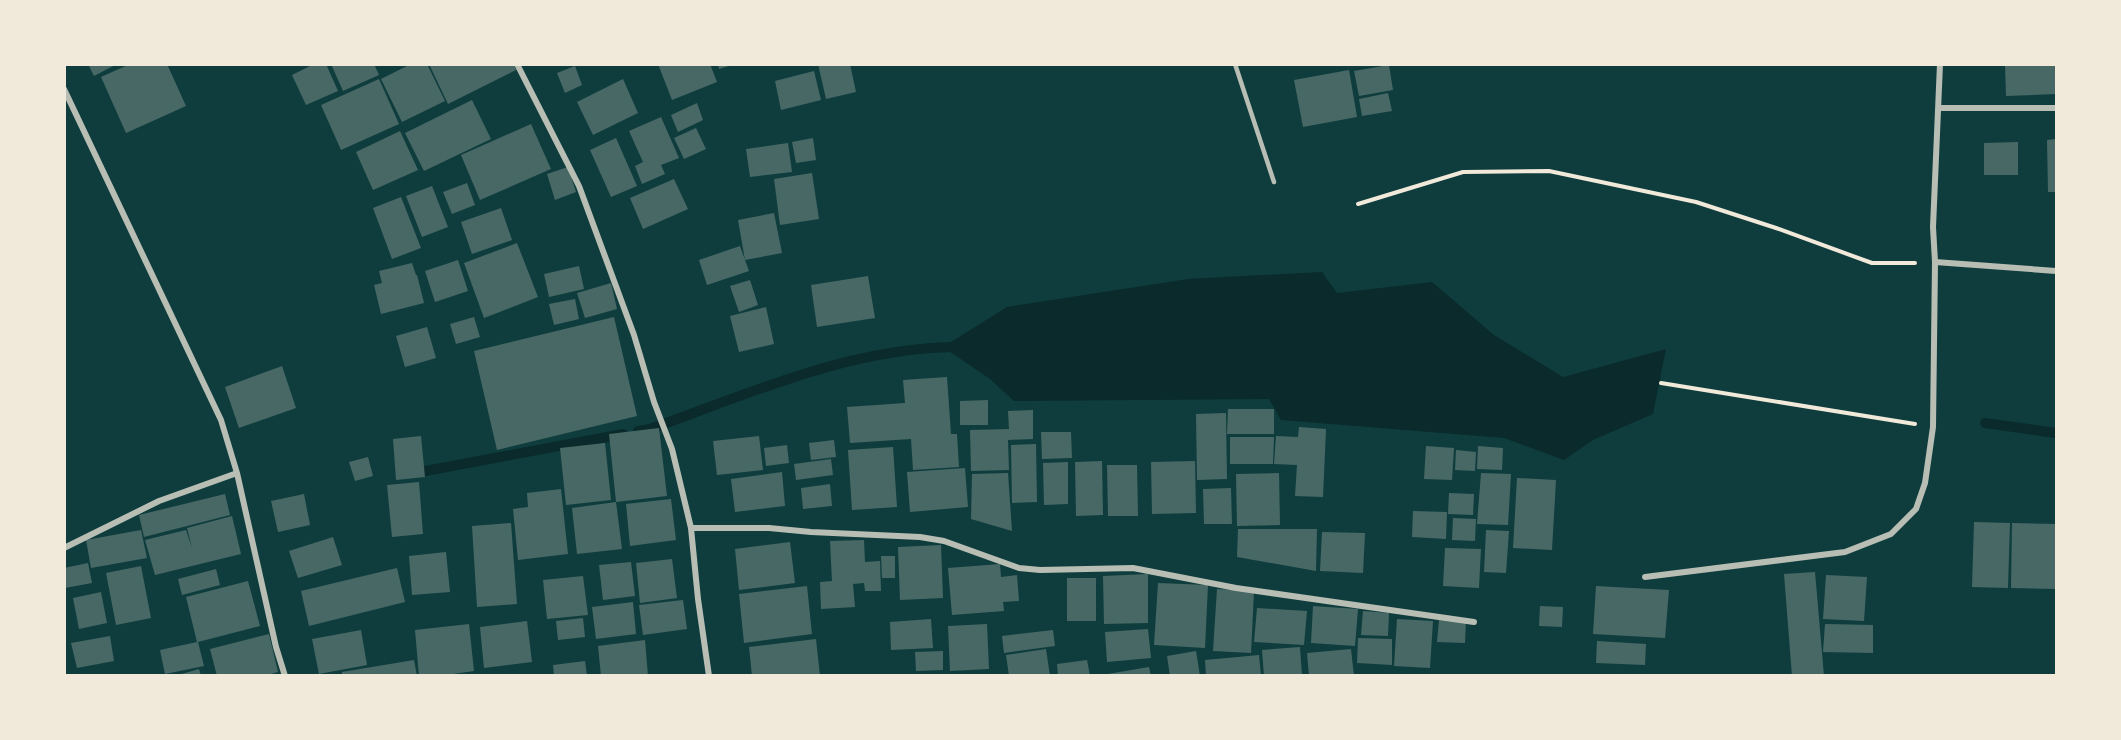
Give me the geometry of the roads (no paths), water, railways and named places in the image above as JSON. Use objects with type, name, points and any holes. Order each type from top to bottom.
[{"type":"street","points":[[518,64],[579,186],[634,335],[654,402],[672,449],[691,528],[709,675]]},
{"type":"street","points":[[1645,577],[1845,552],[1891,534],[1916,509],[1925,483],[1933,427],[1935,262],[1932,227],[1940,64]]},
{"type":"street","points":[[64,89],[221,420],[237,473],[276,647],[285,675]]},
{"type":"street","points":[[1939,108],[2056,108]]},
{"type":"street","points":[[1935,262],[2056,271]]},
{"type":"street","points":[[64,548],[159,501],[237,473]]},
{"type":"street","points":[[691,528],[768,528],[920,537],[944,541],[1018,568],[1040,570],[1133,568],[1236,588],[1474,622]]},
{"type":"lane","points":[[1235,64],[1274,182]]},
{"type":"water","points":[[1322,272],[1337,293],[1432,282],[1494,335],[1563,377],[1666,349],[1653,414],[1593,440],[1564,460],[1504,438],[1281,420],[1269,399],[1014,401],[990,379],[943,347],[1007,307],[1188,279]]},
{"type":"waterway","points":[[638,431],[650,429],[762,388],[838,364],[915,349],[955,347]]},
{"type":"waterway","points":[[1985,423],[2056,433]]},
{"type":"waterway","points":[[420,472],[623,434]]}]
